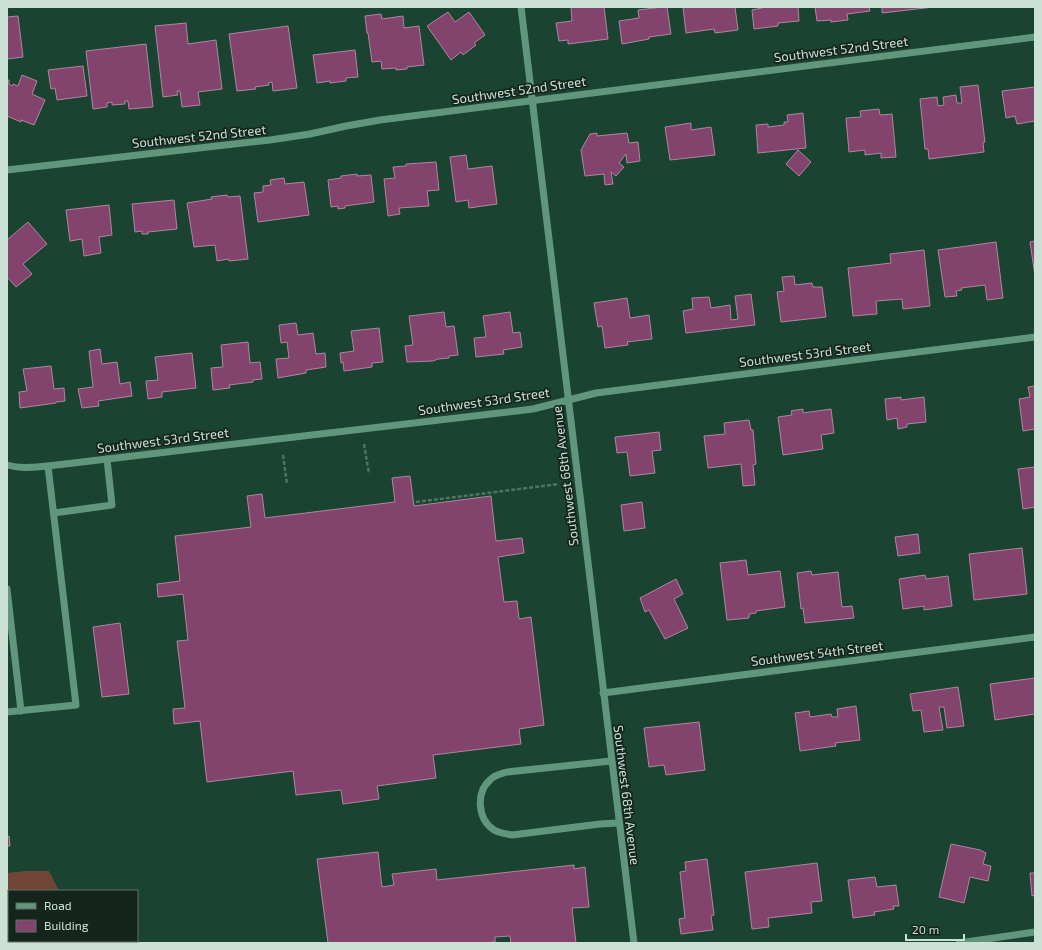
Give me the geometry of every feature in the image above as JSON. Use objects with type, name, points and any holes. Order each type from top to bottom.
[{"type":"street","name":"Southwest 68th Avenue","points":[[520,7],[634,943]]},
{"type":"street","name":"Southwest 52nd Street","points":[[7,170],[270,140],[310,134],[364,123],[1035,37]]},
{"type":"street","name":"Southwest 53rd Street","points":[[7,465],[16,468],[48,466],[533,409],[604,392],[1035,337]]},
{"type":"street","points":[[54,513],[112,505],[107,459]]},
{"type":"street","points":[[7,712],[76,705],[48,466]]},
{"type":"street","points":[[7,589],[21,711]]},
{"type":"street","name":"Southwest 54th Street","points":[[603,693],[1035,637]]},
{"type":"street","points":[[611,761],[507,772],[491,779],[481,793],[480,803],[482,814],[487,824],[494,830],[503,834],[512,835],[619,822]]},
{"type":"street","points":[[959,943],[1035,932]]},
{"type":"path","points":[[364,444],[369,474]]},
{"type":"path","points":[[283,455],[287,484]]},
{"type":"path","points":[[416,502],[559,484]]},
{"type":"shaded area","points":[[49,871],[58,890],[8,890],[8,942],[65,943],[7,943],[7,873]]},
{"type":"building","points":[[571,7],[604,7],[608,39],[568,44],[568,40],[559,41],[556,23],[572,21]]},
{"type":"building","points":[[667,7],[671,34],[649,37],[649,39],[622,44],[619,21],[639,18],[638,10]]},
{"type":"building","points":[[683,7],[735,7],[738,30],[715,33],[714,29],[686,33]]},
{"type":"building","points":[[762,7],[798,7],[799,21],[778,23],[778,26],[754,29],[752,10]]},
{"type":"building","points":[[815,7],[869,7],[870,11],[847,14],[848,20],[831,22],[831,20],[817,21]]},
{"type":"building","points":[[882,7],[934,7],[882,13]]},
{"type":"building","points":[[448,12],[455,22],[469,12],[485,35],[474,43],[476,45],[463,55],[461,52],[451,60],[427,26]]},
{"type":"building","points":[[381,14],[382,19],[403,16],[404,28],[419,26],[424,65],[396,70],[396,68],[382,69],[381,61],[372,62],[365,16]]},
{"type":"building","points":[[18,16],[23,57],[7,59],[7,17]]},
{"type":"building","points":[[186,23],[188,44],[216,40],[222,89],[198,92],[200,105],[182,107],[180,91],[177,91],[178,95],[163,97],[155,26]]},
{"type":"building","points":[[288,26],[297,88],[273,91],[272,82],[268,83],[269,85],[255,87],[256,89],[237,91],[229,34]]},
{"type":"building","points":[[146,44],[153,107],[129,109],[128,101],[125,101],[125,104],[112,105],[112,102],[107,103],[107,107],[93,109],[86,51]]},
{"type":"building","points":[[355,50],[358,77],[346,78],[346,81],[317,83],[313,55]]},
{"type":"building","points":[[83,66],[87,96],[57,100],[55,88],[51,89],[48,70]]},
{"type":"building","points":[[22,75],[37,81],[32,94],[45,100],[34,125],[21,120],[21,122],[7,116],[7,80],[9,80],[9,84],[12,86],[13,84],[18,86]]},
{"type":"building","points":[[978,85],[985,142],[983,143],[984,152],[929,159],[928,149],[925,149],[920,99],[937,97],[938,106],[944,105],[943,97],[956,95],[957,103],[962,103],[960,87]]},
{"type":"building","points":[[1035,87],[1035,121],[1017,124],[1015,116],[1006,118],[1002,91]]},
{"type":"building","points":[[879,109],[880,115],[892,114],[896,157],[881,158],[881,153],[865,155],[865,150],[849,152],[846,118],[861,117],[860,111]]},
{"type":"building","points":[[803,113],[806,148],[758,153],[756,125],[768,124],[768,127],[784,125],[784,122],[788,122],[787,115]]},
{"type":"building","points":[[691,123],[691,130],[711,127],[715,155],[670,160],[665,127]]},
{"type":"building","points":[[597,133],[597,136],[627,133],[629,143],[638,142],[640,161],[627,163],[626,154],[619,163],[624,167],[616,176],[611,172],[613,184],[605,185],[604,174],[585,176],[581,150],[590,134]]},
{"type":"building","points":[[798,150],[811,162],[799,176],[786,164]]},
{"type":"building","points":[[466,155],[468,169],[492,166],[497,204],[469,208],[468,200],[456,202],[450,157]]},
{"type":"building","points":[[436,162],[439,190],[427,191],[429,206],[399,208],[400,214],[388,216],[384,179],[395,178],[393,167],[406,166],[406,164]]},
{"type":"building","points":[[357,174],[357,176],[371,175],[374,202],[345,206],[345,208],[338,209],[338,206],[331,207],[328,180],[341,178],[341,176]]},
{"type":"building","points":[[284,178],[285,184],[304,182],[309,215],[258,222],[254,193],[263,192],[263,186],[271,185],[270,180]]},
{"type":"building","points":[[227,195],[228,197],[240,196],[248,259],[229,261],[229,259],[217,261],[215,245],[194,247],[187,203]]},
{"type":"building","points":[[174,200],[177,229],[148,232],[148,234],[142,234],[142,231],[135,232],[132,204]]},
{"type":"building","points":[[109,205],[112,235],[99,237],[101,253],[84,256],[82,239],[70,241],[66,210]]},
{"type":"building","points":[[28,222],[47,244],[23,264],[32,274],[16,287],[7,277],[7,240]]},
{"type":"building","points":[[1035,241],[1035,276],[1030,242]]},
{"type":"building","points":[[996,242],[1003,298],[987,300],[985,285],[961,288],[962,290],[956,291],[957,296],[945,297],[938,250]]},
{"type":"building","points":[[924,250],[930,306],[903,309],[902,299],[876,301],[877,314],[853,316],[848,268],[891,263],[890,254]]},
{"type":"building","points":[[794,276],[795,285],[812,283],[813,287],[822,287],[826,317],[781,322],[777,292],[784,291],[782,277]]},
{"type":"building","points":[[751,294],[755,325],[686,333],[683,311],[693,309],[692,298],[709,297],[711,308],[730,305],[731,320],[738,319],[735,296]]},
{"type":"building","points":[[627,298],[630,318],[649,315],[652,339],[627,342],[628,345],[605,348],[602,326],[598,327],[594,303]]},
{"type":"building","points":[[444,312],[446,327],[454,326],[458,355],[433,361],[407,362],[405,346],[413,345],[409,316]]},
{"type":"building","points":[[510,312],[513,333],[520,332],[522,347],[503,350],[504,354],[476,357],[474,338],[486,337],[483,316]]},
{"type":"building","points":[[296,323],[298,335],[313,333],[316,354],[325,353],[326,367],[306,370],[306,373],[278,378],[276,359],[289,358],[287,342],[281,343],[279,325]]},
{"type":"building","points":[[379,328],[383,362],[372,363],[372,367],[344,371],[340,353],[354,351],[351,331]]},
{"type":"building","points":[[248,342],[250,363],[260,362],[262,379],[253,380],[253,382],[229,385],[230,388],[213,390],[211,368],[223,367],[221,345]]},
{"type":"building","points":[[100,349],[102,364],[117,362],[120,384],[130,382],[132,396],[98,401],[99,406],[82,408],[78,389],[93,387],[89,351]]},
{"type":"building","points":[[192,353],[196,388],[162,392],[162,397],[148,399],[146,381],[158,380],[155,357]]},
{"type":"building","points":[[51,366],[54,389],[64,388],[65,401],[20,408],[19,392],[27,391],[23,369]]},
{"type":"building","points":[[1035,386],[1035,429],[1023,431],[1019,399],[1030,397],[1028,387]]},
{"type":"building","points":[[901,397],[901,400],[924,397],[926,422],[907,424],[907,427],[898,429],[897,418],[887,420],[885,399]]},
{"type":"building","points":[[803,409],[803,413],[831,409],[834,433],[821,435],[823,449],[783,455],[778,417],[792,415],[791,411]]},
{"type":"building","points":[[749,420],[751,430],[753,430],[756,464],[753,465],[755,485],[743,486],[741,464],[708,468],[704,436],[725,434],[724,423]]},
{"type":"building","points":[[659,432],[661,450],[652,451],[655,473],[630,476],[627,452],[617,453],[615,437]]},
{"type":"building","points":[[1035,467],[1035,507],[1023,509],[1018,469]]},
{"type":"building","points":[[410,476],[414,506],[491,496],[496,541],[522,538],[524,553],[498,557],[504,602],[517,601],[519,619],[531,617],[544,725],[519,729],[521,744],[433,755],[436,778],[377,786],[379,799],[343,804],[341,790],[296,795],[293,771],[207,782],[200,721],[174,724],[173,709],[185,708],[177,641],[188,640],[183,594],[158,597],[157,584],[180,581],[175,536],[251,527],[247,496],[262,494],[265,518],[395,502],[392,478]]},
{"type":"building","points":[[642,502],[645,528],[624,531],[621,505]]},
{"type":"building","points":[[918,534],[920,553],[898,556],[895,537]]},
{"type":"building","points":[[1022,548],[1027,594],[974,600],[969,554]]},
{"type":"building","points":[[746,560],[748,575],[780,571],[785,607],[756,611],[756,613],[749,614],[749,618],[727,620],[720,563]]},
{"type":"building","points":[[811,571],[812,575],[838,572],[842,607],[852,606],[854,618],[805,623],[803,608],[801,609],[797,573]]},
{"type":"building","points":[[925,575],[926,579],[948,576],[952,606],[924,610],[924,606],[903,609],[899,579]]},
{"type":"building","points":[[676,579],[683,594],[674,599],[688,628],[665,639],[649,610],[645,612],[640,598]]},
{"type":"building","points":[[120,623],[129,694],[102,697],[93,627]]},
{"type":"building","points":[[1035,678],[1035,714],[995,720],[990,684]]},
{"type":"building","points":[[958,687],[964,726],[947,728],[944,707],[939,707],[943,730],[924,732],[921,710],[913,711],[910,694]]},
{"type":"building","points":[[856,706],[860,740],[835,743],[836,746],[800,751],[795,713],[809,711],[810,717],[831,714],[832,717],[838,717],[837,709]]},
{"type":"building","points":[[699,722],[705,770],[666,775],[664,765],[649,767],[644,728]]},
{"type":"building","points":[[9,836],[10,846],[7,846],[7,837]]},
{"type":"building","points":[[951,844],[980,850],[986,853],[983,864],[991,866],[988,881],[970,877],[964,903],[939,897]]},
{"type":"building","points":[[378,852],[382,887],[394,885],[392,874],[436,869],[437,880],[574,865],[574,869],[585,867],[589,907],[572,908],[576,943],[511,943],[510,936],[495,937],[495,942],[483,943],[328,943],[317,859]]},
{"type":"building","points":[[707,859],[714,915],[711,916],[713,930],[681,934],[679,919],[685,918],[680,872],[686,871],[685,862]]},
{"type":"building","points":[[817,863],[822,901],[811,902],[812,913],[768,918],[769,927],[752,929],[745,872]]},
{"type":"building","points":[[1030,873],[1035,873],[1035,895],[1032,896]]},
{"type":"building","points":[[875,877],[877,887],[896,885],[899,906],[893,906],[894,909],[874,912],[875,915],[853,918],[848,880]]}]
